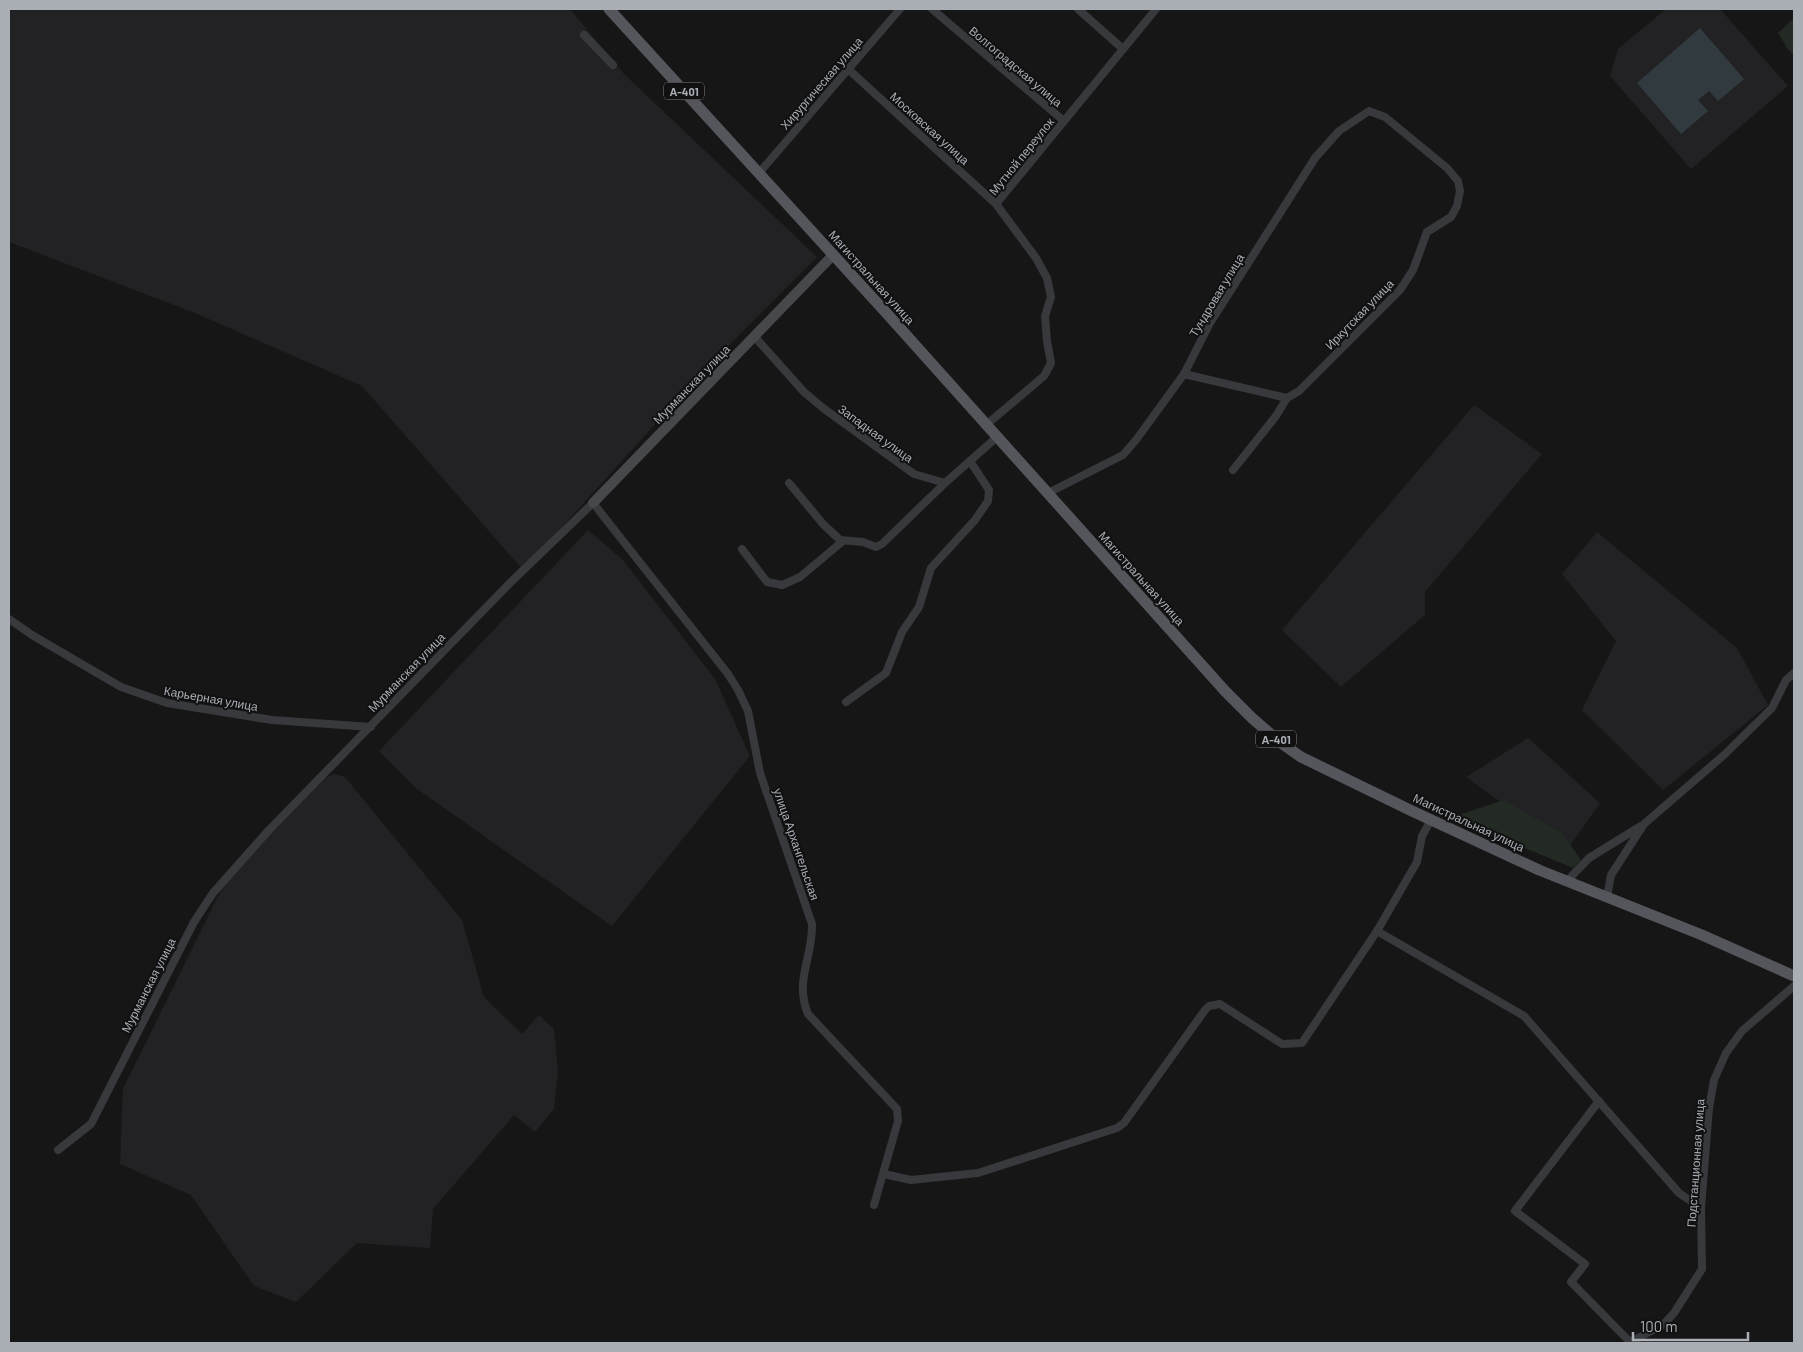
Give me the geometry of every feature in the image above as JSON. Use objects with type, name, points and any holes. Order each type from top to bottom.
[{"type":"main road","name":"Магистральная улица","points":[[609,9],[1225,691],[1281,743],[1301,757],[1539,870],[1702,934],[1794,976]]},
{"type":"street","name":"Хирургическая улица","points":[[759,173],[900,9]]},
{"type":"street","name":"Волгоградская улица","points":[[932,9],[1064,121]]},
{"type":"street","points":[[1078,9],[1123,48]]},
{"type":"street","name":"Мутной переулок","points":[[986,425],[1044,376],[1051,363],[1046,341],[1045,316],[1051,297],[1048,278],[1036,258],[996,204],[1156,9]]},
{"type":"street","points":[[584,35],[613,65]]},
{"type":"street","name":"Московская улица","points":[[848,69],[996,204]]},
{"type":"street","name":"Тундровая улица","points":[[1048,494],[1123,455],[1136,440],[1184,374],[1210,323],[1315,158],[1339,132],[1369,111]]},
{"type":"street","name":"Иркутская улица","points":[[1233,470],[1276,416],[1287,398],[1299,391],[1400,290],[1413,270],[1427,232],[1451,217],[1457,206],[1460,191],[1458,181],[1448,168],[1385,117],[1369,111]]},
{"type":"street","name":"Мурманская улица","points":[[58,1150],[91,1124],[194,922],[213,893],[269,830],[513,580],[593,503],[833,255]]},
{"type":"street","name":"Западная улица","points":[[754,336],[804,392],[823,408],[914,474],[945,483]]},
{"type":"street","points":[[1184,374],[1287,398]]},
{"type":"street","points":[[789,483],[823,524],[840,540],[863,542],[876,547],[882,544],[945,483],[997,437]]},
{"type":"street","points":[[846,702],[886,673],[902,632],[919,607],[931,568],[975,520],[988,501],[989,490],[970,461]]},
{"type":"street","name":"улица Архангельская","points":[[593,503],[728,674],[748,711],[760,773],[812,924],[813,938],[802,985],[803,1002],[808,1014],[897,1109],[898,1120],[874,1205]]},
{"type":"street","points":[[742,549],[767,582],[782,585],[800,577],[843,541]]},
{"type":"street","name":"Карьерная улица","points":[[9,619],[32,635],[121,688],[167,703],[272,720],[371,727]]},
{"type":"street","points":[[1567,881],[1590,858],[1644,824],[1724,755],[1772,708],[1786,680],[1794,672]]},
{"type":"street","points":[[884,1174],[911,1180],[978,1173],[1117,1128],[1124,1124],[1205,1010],[1214,1004],[1220,1004],[1282,1044],[1302,1043],[1376,931],[1417,862],[1422,836],[1431,820]]},
{"type":"street","points":[[1607,897],[1610,875],[1644,824]]},
{"type":"street","points":[[1376,931],[1524,1016],[1679,1193],[1701,1208]]},
{"type":"street","name":"Подстанционная улица","points":[[1599,1101],[1515,1211],[1585,1264],[1571,1282],[1630,1342],[1663,1325],[1674,1314],[1702,1269],[1701,1208],[1709,1108],[1714,1080],[1726,1053],[1742,1032],[1794,986]]},
{"type":"shaded area","points":[[9,9],[570,9],[624,74],[817,257],[707,367],[523,570],[362,386],[195,313],[9,242]]},
{"type":"shaded area","points":[[1666,9],[1720,9],[1788,86],[1691,169],[1610,76],[1618,49]]},
{"type":"shaded area","points":[[1794,18],[1794,56],[1778,33]]},
{"type":"shaded area","points":[[1700,28],[1744,79],[1718,101],[1709,91],[1698,100],[1708,111],[1681,134],[1637,83]]},
{"type":"shaded area","points":[[1474,405],[1542,454],[1425,592],[1425,615],[1341,687],[1282,630]]},
{"type":"shaded area","points":[[588,530],[623,560],[715,679],[750,756],[612,926],[417,789],[379,751]]},
{"type":"shaded area","points":[[1597,532],[1737,648],[1768,705],[1663,790],[1582,710],[1616,641],[1562,574]]},
{"type":"shaded area","points":[[1528,738],[1600,803],[1567,850],[1466,777]]},
{"type":"shaded area","points":[[334,774],[345,777],[462,920],[484,997],[522,1034],[539,1015],[554,1029],[558,1071],[554,1109],[535,1132],[514,1115],[433,1209],[430,1248],[357,1243],[296,1302],[254,1286],[191,1195],[120,1164],[123,1089],[218,896],[236,870],[276,827],[327,777]]},
{"type":"shaded area","points":[[1504,800],[1563,834],[1581,860],[1573,868],[1466,824],[1455,816]]}]
